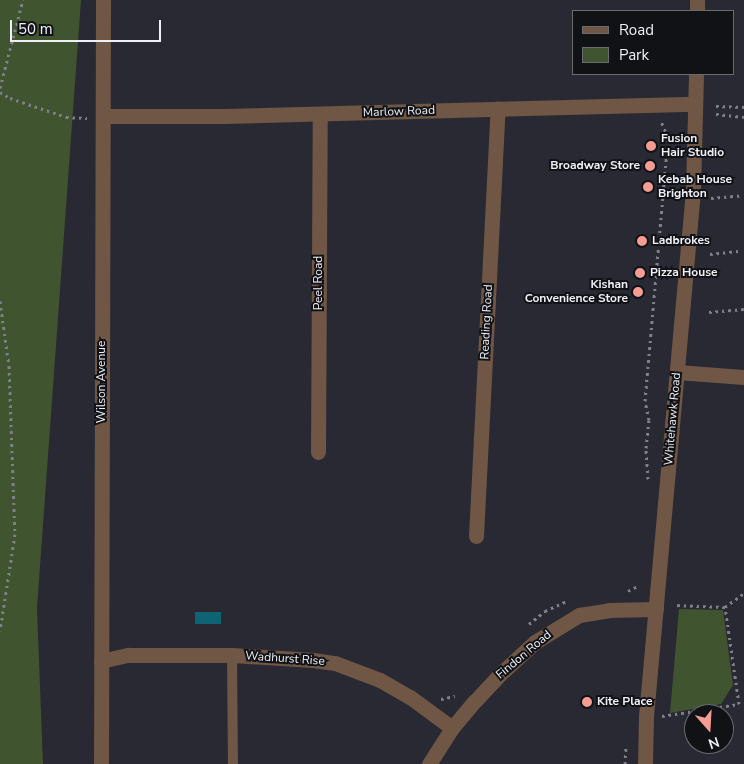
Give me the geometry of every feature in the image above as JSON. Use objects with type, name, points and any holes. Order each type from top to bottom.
[{"type":"street","name":"Wilson Avenue","points":[[101,764],[103,0]]},
{"type":"street","name":"Whitehawk Road","points":[[645,764],[646,716],[693,190],[696,75]]},
{"type":"street","name":"Marlow Road","points":[[103,116],[320,114],[696,104]]},
{"type":"street","name":"Reading Road","points":[[476,536],[498,109]]},
{"type":"street","name":"Peel Road","points":[[318,452],[320,114]]},
{"type":"street","points":[[677,372],[744,377]]},
{"type":"street","name":"Findon Road","points":[[429,764],[452,728],[499,675],[535,642],[579,615],[594,612],[656,609]]},
{"type":"street","name":"Wadhurst Rise","points":[[101,661],[128,655],[232,655],[313,660],[358,670],[410,697],[452,728]]},
{"type":"lane","points":[[232,655],[233,764]]},
{"type":"path","points":[[0,88],[23,0]]},
{"type":"path","points":[[0,92],[10,98],[66,117],[103,116]]},
{"type":"path","points":[[648,483],[646,448],[648,420],[645,401],[668,137],[659,116],[659,105]]},
{"type":"path","points":[[716,106],[744,107]]},
{"type":"path","points":[[716,114],[744,117]]},
{"type":"path","points":[[711,198],[743,196]]},
{"type":"path","points":[[710,254],[741,251]]},
{"type":"path","points":[[0,301],[9,366],[15,534],[0,631]]},
{"type":"path","points":[[710,312],[744,309]]},
{"type":"path","points":[[636,609],[639,576]]},
{"type":"path","points":[[623,592],[638,586]]},
{"type":"path","points":[[674,605],[725,607],[744,592]]},
{"type":"path","points":[[524,628],[545,611],[573,598]]},
{"type":"path","points":[[646,716],[665,716],[739,704],[725,607]]},
{"type":"path","points":[[438,698],[452,698],[458,693]]},
{"type":"path","points":[[625,764],[626,745]]},
{"type":"green space","points":[[0,0],[81,0],[37,608],[43,764],[0,764]]},
{"type":"green space","points":[[679,609],[723,610],[733,685],[721,704],[684,704],[684,711],[670,713]]},
{"type":"water","points":[[195,612],[221,612],[221,624],[195,624]]},
{"type":"place","name":"Fusion Hair Studio","points":[[651,146]]},
{"type":"place","name":"Broadway Store","points":[[650,166]]},
{"type":"place","name":"Kebab House Brighton","points":[[648,187]]},
{"type":"place","name":"Ladbrokes","points":[[642,241]]},
{"type":"place","name":"Pizza House","points":[[640,273]]},
{"type":"place","name":"Kishan Convenience Store","points":[[638,292]]},
{"type":"place","name":"Kite Place","points":[[587,702]]}]
